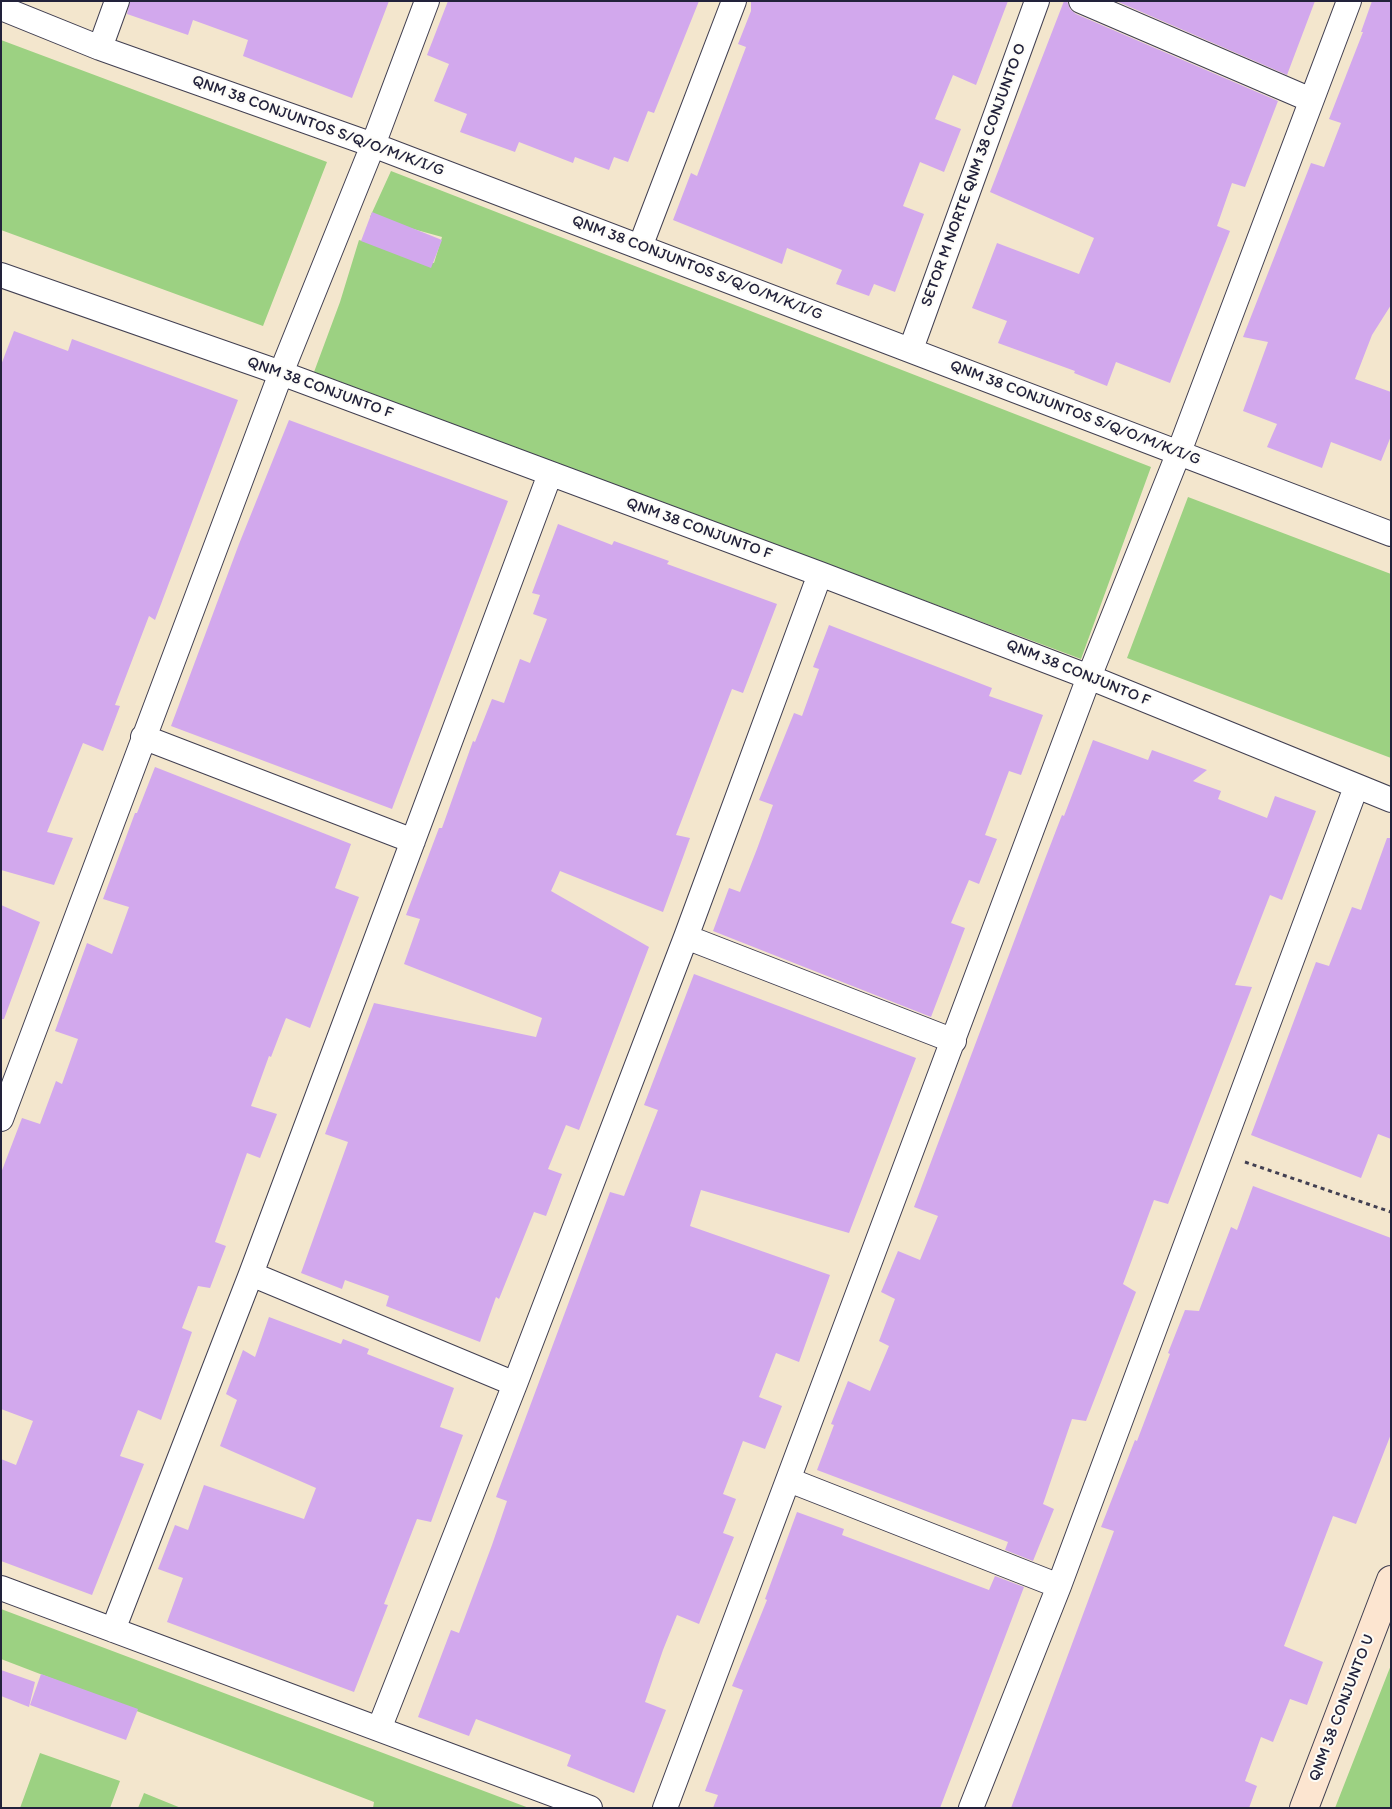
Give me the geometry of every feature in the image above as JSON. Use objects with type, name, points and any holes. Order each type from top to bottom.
[{"type":"street","points":[[100,48],[117,1]]},
{"type":"street","points":[[1,1119],[281,373],[427,1]]},
{"type":"street","points":[[640,247],[734,1]]},
{"type":"street","name":"SETOR M NORTE QNM 38 CONJUNTO O","points":[[911,349],[1037,1]]},
{"type":"street","points":[[1081,1],[1311,100]]},
{"type":"street","points":[[664,1808],[954,1041],[1089,677],[1179,452],[1349,1]]},
{"type":"street","name":"QNM 38 CONJUNTOS S/Q/O/M/K/I/G","points":[[1,8],[100,48],[372,145],[911,349],[1391,534]]},
{"type":"street","name":"QNM 38 CONJUNTO F","points":[[3,281],[281,373],[820,574],[1089,677],[1391,800]]},
{"type":"street","points":[[113,1630],[251,1274],[550,474]]},
{"type":"street","points":[[379,1729],[515,1384],[686,937],[820,574]]},
{"type":"street","points":[[143,737],[413,841]]},
{"type":"street","points":[[972,1808],[1059,1586],[1356,787]]},
{"type":"street","points":[[686,937],[954,1041]]},
{"type":"street","points":[[251,1274],[515,1384]]},
{"type":"street","points":[[789,1480],[1059,1586]]},
{"type":"street","name":"QNM 38 CONJUNTO U","points":[[1304,1808],[1391,1580]]},
{"type":"street","points":[[1,1588],[590,1808]]},
{"type":"path","points":[[1221,1153],[1391,1212]]},
{"type":"green space","points":[[1,40],[327,162],[263,326],[1,230]]},
{"type":"green space","points":[[391,171],[1151,467],[1081,659],[314,372],[340,302],[359,240],[434,263],[442,237],[370,217]]},
{"type":"green space","points":[[1188,497],[1391,574],[1391,758],[1127,658]]},
{"type":"green space","points":[[1,1609],[529,1808],[373,1808],[374,1802],[1,1659]]},
{"type":"green space","points":[[1391,1665],[1391,1808],[1335,1808]]},
{"type":"green space","points":[[40,1753],[120,1781],[110,1808],[20,1808]]},
{"type":"green space","points":[[144,1793],[181,1808],[138,1808]]},
{"type":"building","points":[[130,1],[389,1],[352,98],[243,56],[248,40],[193,20],[188,35],[127,14]]},
{"type":"building","points":[[448,1],[699,1],[654,113],[648,111],[628,162],[614,157],[609,170],[575,157],[573,163],[519,142],[515,152],[460,132],[467,114],[434,101],[449,64],[427,55]]},
{"type":"building","points":[[751,1],[1008,1],[976,85],[953,75],[935,119],[961,129],[944,172],[920,162],[903,206],[924,214],[895,292],[874,284],[869,296],[836,284],[842,270],[787,248],[782,264],[673,220],[691,173],[697,176],[746,47],[738,44],[751,11]]},
{"type":"building","points":[[1064,1],[1067,1],[1070,9],[1076,14],[1278,101],[1245,187],[1232,183],[1217,226],[1230,231],[1170,383],[1116,362],[1107,386],[1074,373],[1075,371],[998,343],[1007,321],[972,308],[997,243],[1079,274],[1094,238],[990,192]]},
{"type":"building","points":[[1116,1],[1315,1],[1287,75]]},
{"type":"building","points":[[1372,1],[1391,1],[1391,305],[1372,335],[1355,379],[1391,392],[1391,436],[1381,461],[1331,442],[1322,468],[1267,447],[1277,424],[1243,411],[1268,342],[1243,337],[1311,163],[1324,167],[1341,123],[1329,119],[1363,32],[1361,32]]},
{"type":"building","points":[[372,212],[442,240],[431,268],[361,241]]},
{"type":"building","points":[[14,331],[68,351],[72,339],[238,400],[155,620],[149,616],[115,705],[120,706],[103,751],[83,743],[47,832],[73,838],[54,885],[1,870],[1,365]]},
{"type":"building","points":[[289,420],[508,501],[392,809],[171,726],[239,544]]},
{"type":"building","points":[[558,524],[612,545],[614,541],[669,561],[667,564],[777,604],[743,693],[732,689],[676,835],[690,838],[663,912],[560,871],[551,891],[649,947],[579,1130],[566,1125],[548,1169],[562,1174],[546,1216],[534,1212],[499,1299],[496,1297],[480,1342],[386,1306],[389,1296],[345,1280],[342,1289],[301,1273],[348,1142],[325,1134],[374,1003],[536,1037],[542,1018],[404,964],[420,919],[406,915],[439,828],[442,828],[473,741],[475,742],[492,699],[504,703],[520,659],[530,663],[547,619],[533,614],[540,595],[532,593]]},
{"type":"building","points":[[829,625],[992,688],[989,696],[1043,715],[1021,775],[1009,771],[985,835],[997,839],[979,884],[969,880],[951,923],[965,928],[931,1017],[713,931],[729,888],[740,892],[757,849],[773,805],[759,800],[794,713],[802,716],[819,669],[813,667]]},
{"type":"building","points":[[1093,740],[1148,760],[1152,750],[1207,770],[1193,781],[1221,791],[1218,799],[1267,818],[1275,796],[1316,811],[1282,900],[1270,895],[1235,985],[1252,987],[1168,1204],[1154,1200],[1123,1284],[1136,1292],[1086,1421],[1072,1419],[1043,1504],[1054,1509],[1033,1561],[1005,1550],[1008,1542],[817,1470],[834,1425],[831,1424],[848,1381],[870,1391],[889,1346],[879,1341],[895,1299],[881,1292],[898,1251],[920,1260],[938,1216],[914,1207],[1045,859],[1062,815],[1064,816]]},
{"type":"building","points":[[155,767],[351,844],[335,888],[359,897],[310,1028],[286,1018],[271,1057],[269,1056],[251,1106],[277,1114],[260,1158],[247,1153],[215,1242],[226,1246],[210,1288],[198,1286],[182,1328],[192,1332],[161,1420],[138,1410],[120,1456],[144,1464],[92,1595],[1,1561],[1,1459],[16,1465],[33,1421],[1,1409],[1,1173],[22,1118],[40,1124],[56,1081],[62,1084],[78,1039],[55,1031],[87,943],[112,954],[129,907],[103,899],[135,813],[137,813]]},
{"type":"building","points":[[1387,838],[1391,838],[1391,1139],[1378,1134],[1361,1178],[1251,1135],[1316,962],[1329,966],[1352,907],[1361,910]]},
{"type":"building","points":[[1,905],[40,922],[4,1019],[1,1019]]},
{"type":"building","points":[[694,974],[916,1058],[849,1233],[701,1190],[690,1226],[830,1275],[799,1362],[776,1353],[759,1397],[782,1406],[765,1449],[743,1441],[723,1494],[736,1499],[723,1533],[734,1537],[699,1624],[677,1615],[663,1650],[645,1702],[666,1710],[634,1793],[567,1766],[571,1755],[476,1719],[469,1736],[418,1717],[451,1630],[459,1633],[492,1545],[507,1501],[496,1497],[610,1192],[624,1196],[658,1110],[644,1105]]},
{"type":"building","points":[[1253,1186],[1391,1238],[1391,1434],[1356,1524],[1333,1516],[1284,1646],[1323,1662],[1307,1705],[1290,1699],[1273,1742],[1261,1737],[1245,1781],[1257,1786],[1249,1808],[1011,1808],[1114,1531],[1101,1527],[1135,1440],[1137,1441],[1170,1354],[1168,1353],[1185,1310],[1199,1311],[1231,1227],[1237,1230]]},
{"type":"building","points":[[269,1317],[341,1344],[343,1339],[369,1349],[367,1354],[454,1388],[440,1427],[463,1435],[431,1522],[417,1519],[384,1604],[388,1605],[354,1692],[167,1622],[183,1578],[158,1569],[175,1525],[188,1530],[204,1485],[304,1519],[316,1488],[220,1446],[237,1400],[226,1394],[243,1350],[255,1357]]},
{"type":"building","points":[[797,1512],[844,1529],[842,1535],[989,1590],[995,1576],[1024,1587],[940,1808],[713,1808],[718,1795],[705,1791],[743,1690],[732,1686],[767,1600],[765,1599]]},
{"type":"building","points":[[1,1670],[35,1682],[29,1707],[1,1696]]},
{"type":"building","points":[[41,1674],[138,1709],[126,1740],[30,1705]]}]
